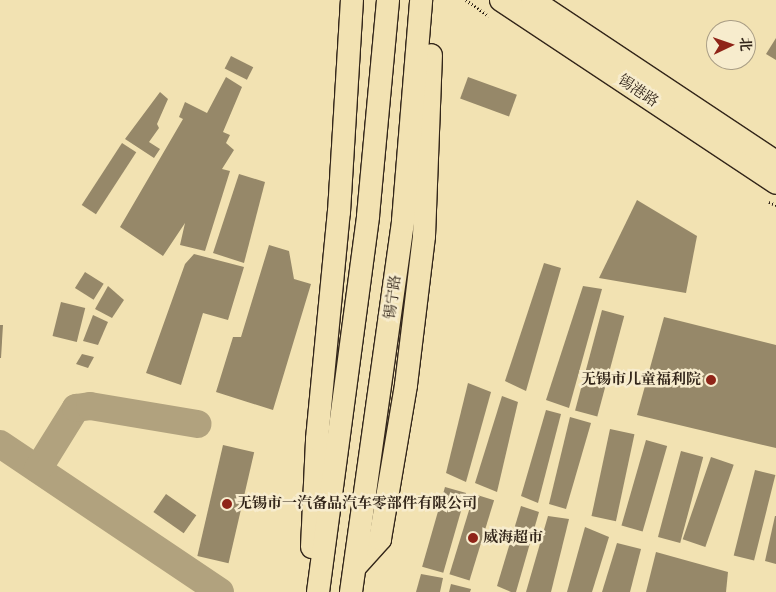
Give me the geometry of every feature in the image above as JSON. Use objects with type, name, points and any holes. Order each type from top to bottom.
[{"type":"main road","points":[[310,592],[317,439],[339,212],[352,0]]},
{"type":"main road","points":[[318,592],[368,216],[388,0]]},
{"type":"main road","name":"锡宁路","points":[[351,592],[403,221],[421,0]]},
{"type":"main road","points":[[356,566],[380,539],[406,385],[424,236],[434,0]]},
{"type":"main road","name":"锡港路","points":[[501,0],[776,183]]},
{"type":"main road","name":"锡港路","points":[[532,0],[776,162]]},
{"type":"building","points":[[776,38],[776,60],[766,54]]},
{"type":"building","points":[[231,56],[253,67],[247,80],[225,68]]},
{"type":"building","points":[[226,77],[242,87],[223,132],[230,135],[226,143],[234,150],[222,169],[230,171],[205,251],[180,245],[185,223],[163,256],[120,227],[183,119],[179,117],[185,102],[207,113]]},
{"type":"building","points":[[468,77],[517,95],[509,116],[460,99]]},
{"type":"building","points":[[160,92],[168,99],[157,124],[159,128],[149,142],[160,149],[154,158],[125,139]]},
{"type":"building","points":[[122,143],[136,152],[96,214],[82,205]]},
{"type":"building","points":[[239,174],[265,182],[244,263],[213,253]]},
{"type":"building","points":[[637,200],[697,236],[686,293],[599,278]]},
{"type":"building","points":[[269,245],[289,251],[294,279],[311,284],[273,410],[216,392],[233,337],[241,337]]},
{"type":"building","points":[[194,254],[244,267],[228,320],[203,313],[181,385],[146,373],[185,264]]},
{"type":"building","points":[[544,263],[561,268],[526,391],[505,381]]},
{"type":"building","points":[[85,272],[104,284],[94,300],[75,288]]},
{"type":"building","points":[[108,286],[124,300],[112,318],[95,309]]},
{"type":"building","points":[[583,286],[602,289],[569,408],[546,400]]},
{"type":"building","points":[[61,302],[85,308],[77,342],[53,336]]},
{"type":"building","points":[[602,310],[624,316],[597,416],[575,410]]},
{"type":"building","points":[[93,315],[108,322],[98,345],[83,341]]},
{"type":"building","name":"无锡市儿童福利院","points":[[664,317],[776,345],[776,448],[637,415]]},
{"type":"building","points":[[0,325],[3,325],[1,358],[0,358]]},
{"type":"building","points":[[82,354],[94,357],[88,368],[76,364]]},
{"type":"building","points":[[468,383],[491,392],[466,482],[446,473]]},
{"type":"building","points":[[502,396],[518,402],[497,492],[475,483]]},
{"type":"building","points":[[546,410],[561,414],[538,503],[521,496]]},
{"type":"building","points":[[570,417],[591,423],[566,509],[549,504]]},
{"type":"building","points":[[610,429],[634,434],[616,521],[591,516]]},
{"type":"building","points":[[646,440],[667,446],[643,532],[621,526]]},
{"type":"building","name":"无锡市一汽备品汽车零部件有限公司","points":[[223,445],[254,452],[229,563],[197,556]]},
{"type":"building","points":[[681,451],[703,457],[680,543],[658,537]]},
{"type":"building","points":[[711,457],[734,465],[705,547],[683,539]]},
{"type":"building","points":[[755,470],[775,475],[754,560],[734,555]]},
{"type":"building","points":[[445,487],[466,493],[443,573],[422,567]]},
{"type":"building","points":[[166,494],[196,515],[184,533],[153,512]]},
{"type":"building","name":"威海超市","points":[[474,494],[494,500],[470,580],[449,574]]},
{"type":"building","points":[[521,506],[539,512],[516,592],[511,592],[497,586]]},
{"type":"building","points":[[548,516],[569,519],[551,592],[526,592]]},
{"type":"building","points":[[776,516],[776,564],[765,561]]},
{"type":"building","points":[[585,527],[609,537],[592,592],[567,592]]},
{"type":"building","points":[[617,543],[641,549],[630,592],[602,592]]},
{"type":"building","points":[[656,552],[728,572],[726,592],[646,592]]},
{"type":"building","points":[[421,574],[443,578],[440,592],[416,592]]},
{"type":"building","points":[[451,584],[471,589],[470,592],[449,592]]},
{"type":"waterway","points":[[38,469],[76,408],[90,406],[198,424]]},
{"type":"waterway","points":[[0,444],[220,592]]},
{"type":"place","name":"无锡市儿童福利院","points":[[711,380]]},
{"type":"place","name":"无锡市一汽备品汽车零部件有限公司","points":[[227,504]]},
{"type":"place","name":"威海超市","points":[[473,538]]}]
